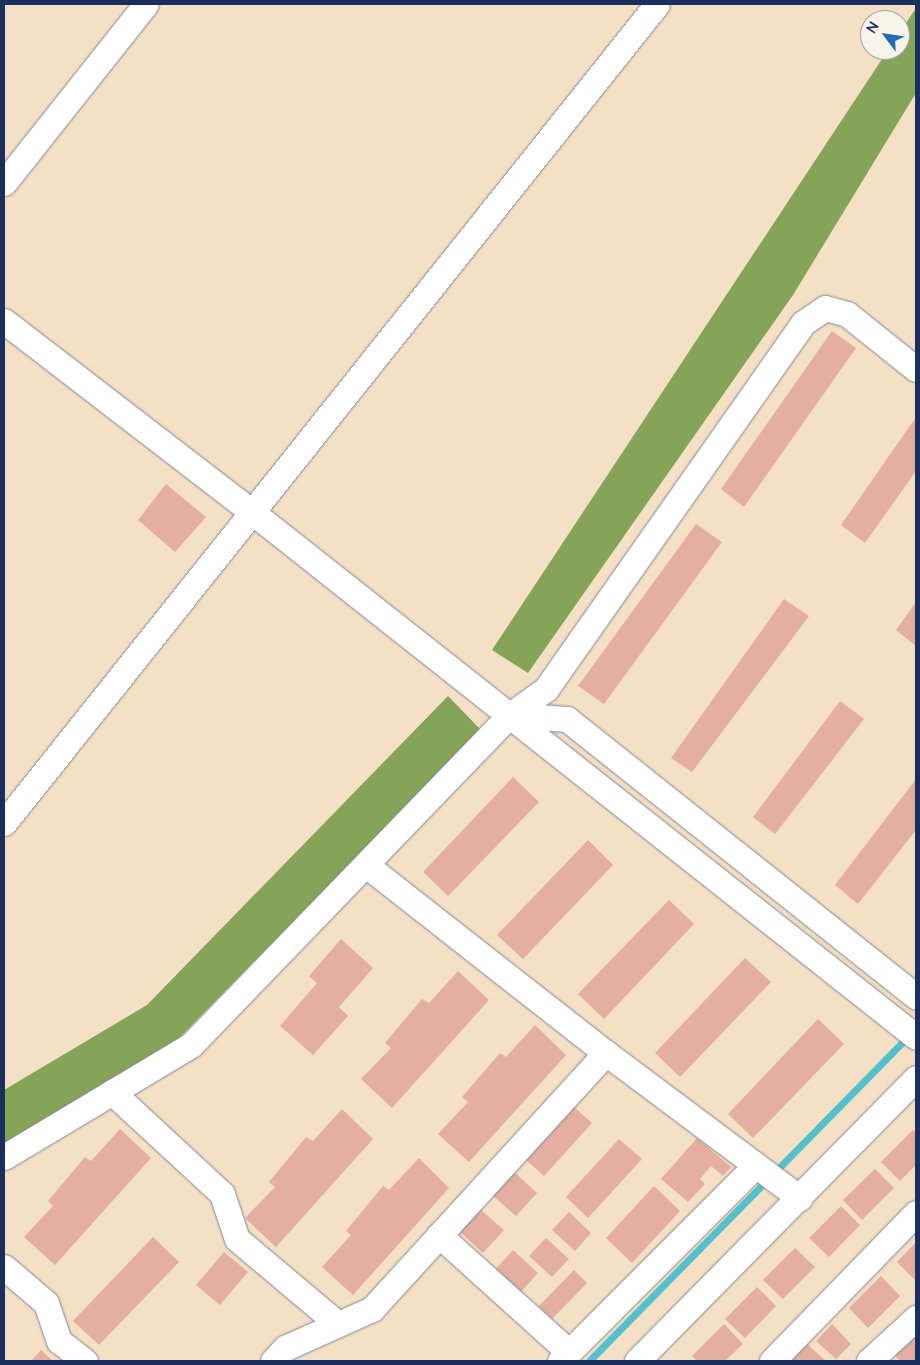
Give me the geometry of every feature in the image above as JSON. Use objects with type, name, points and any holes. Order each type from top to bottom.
[{"type":"street","points":[[4,183],[146,4]]},
{"type":"street","points":[[4,823],[658,4]]},
{"type":"street","points":[[4,1157],[190,1045],[510,715],[546,690],[803,323],[825,308],[847,314],[916,368]]},
{"type":"street","points":[[4,322],[252,512],[916,1037]]},
{"type":"street","points":[[510,715],[567,719],[916,997]]},
{"type":"street","points":[[366,865],[606,1053],[800,1198]]},
{"type":"street","points":[[285,1357],[338,1324],[372,1308],[606,1053]]},
{"type":"street","points":[[652,1356],[916,1078]]},
{"type":"street","points":[[112,1092],[222,1194],[237,1239],[338,1324]]},
{"type":"street","points":[[439,1235],[564,1357],[756,1165]]},
{"type":"street","points":[[772,1361],[916,1213]]},
{"type":"street","points":[[4,1267],[46,1303],[59,1341],[85,1361]]},
{"type":"street","points":[[869,1361],[916,1318]]},
{"type":"green space","points":[[916,8],[916,93],[793,295],[528,673],[492,650],[881,60],[910,60],[910,17]]},
{"type":"green space","points":[[448,696],[481,730],[179,1038],[4,1143],[4,1090],[147,1005]]},
{"type":"building","points":[[832,331],[856,348],[744,507],[721,489]]},
{"type":"building","points":[[916,417],[916,471],[865,543],[841,525]]},
{"type":"building","points":[[166,484],[206,517],[175,552],[138,520]]},
{"type":"building","points":[[696,524],[722,542],[604,704],[578,686]]},
{"type":"building","points":[[784,599],[809,616],[692,772],[671,758]]},
{"type":"building","points":[[916,602],[916,646],[896,630]]},
{"type":"building","points":[[840,701],[864,719],[775,834],[753,817]]},
{"type":"building","points":[[513,777],[539,802],[448,896],[423,872]]},
{"type":"building","points":[[916,779],[916,830],[858,904],[835,885]]},
{"type":"building","points":[[588,840],[613,865],[523,959],[497,935]]},
{"type":"building","points":[[669,900],[694,924],[604,1019],[578,994]]},
{"type":"building","points":[[341,939],[373,968],[339,1007],[348,1016],[313,1055],[280,1026],[317,983],[309,976]]},
{"type":"building","points":[[745,958],[771,982],[680,1077],[655,1053]]},
{"type":"building","points":[[458,971],[489,1000],[392,1108],[361,1079],[391,1048],[385,1043],[422,999],[429,1003]]},
{"type":"building","points":[[818,1019],[844,1044],[753,1138],[728,1114]]},
{"type":"building","points":[[535,1025],[566,1055],[469,1162],[438,1134],[468,1102],[462,1097],[500,1053],[506,1057]]},
{"type":"building","points":[[574,1107],[592,1123],[544,1176],[526,1160]]},
{"type":"building","points":[[342,1109],[373,1139],[276,1247],[245,1218],[275,1187],[269,1182],[306,1137],[313,1141]]},
{"type":"building","points":[[120,1129],[151,1158],[55,1265],[24,1237],[53,1206],[48,1201],[85,1157],[91,1161]]},
{"type":"building","points":[[913,1130],[916,1133],[916,1165],[900,1181],[881,1162]]},
{"type":"building","points":[[697,1138],[731,1167],[723,1176],[711,1166],[700,1179],[705,1184],[688,1202],[661,1179]]},
{"type":"building","points":[[619,1139],[642,1159],[588,1218],[566,1197]]},
{"type":"building","points":[[419,1158],[449,1188],[353,1295],[322,1267],[351,1235],[346,1231],[383,1186],[389,1190]]},
{"type":"building","points":[[875,1169],[894,1188],[862,1220],[843,1200]]},
{"type":"building","points":[[513,1171],[537,1193],[516,1216],[492,1195]]},
{"type":"building","points":[[654,1186],[680,1211],[632,1263],[606,1238]]},
{"type":"building","points":[[841,1206],[860,1225],[829,1257],[809,1238]]},
{"type":"building","points":[[480,1209],[504,1230],[483,1253],[460,1232]]},
{"type":"building","points":[[569,1212],[591,1233],[575,1251],[552,1230]]},
{"type":"building","points":[[153,1237],[179,1262],[99,1345],[73,1321]]},
{"type":"building","points":[[546,1238],[569,1259],[552,1277],[529,1256]]},
{"type":"building","points":[[916,1242],[916,1281],[897,1262]]},
{"type":"building","points":[[795,1248],[815,1267],[783,1299],[763,1280]]},
{"type":"building","points":[[513,1250],[538,1273],[521,1292],[496,1269]]},
{"type":"building","points":[[224,1252],[248,1272],[220,1305],[196,1285]]},
{"type":"building","points":[[574,1270],[587,1283],[552,1319],[539,1306]]},
{"type":"building","points":[[881,1276],[900,1296],[868,1328],[849,1308]]},
{"type":"building","points":[[757,1287],[776,1306],[745,1338],[725,1319]]},
{"type":"building","points":[[724,1324],[743,1344],[725,1361],[697,1361],[692,1356]]},
{"type":"building","points":[[832,1324],[851,1344],[836,1359],[816,1341]]},
{"type":"building","points":[[916,1336],[916,1361],[900,1361],[894,1355]]},
{"type":"building","points":[[807,1344],[826,1361],[791,1361]]},
{"type":"building","points":[[41,1350],[53,1361],[31,1361]]},
{"type":"waterway","points":[[589,1361],[907,1037]]}]
